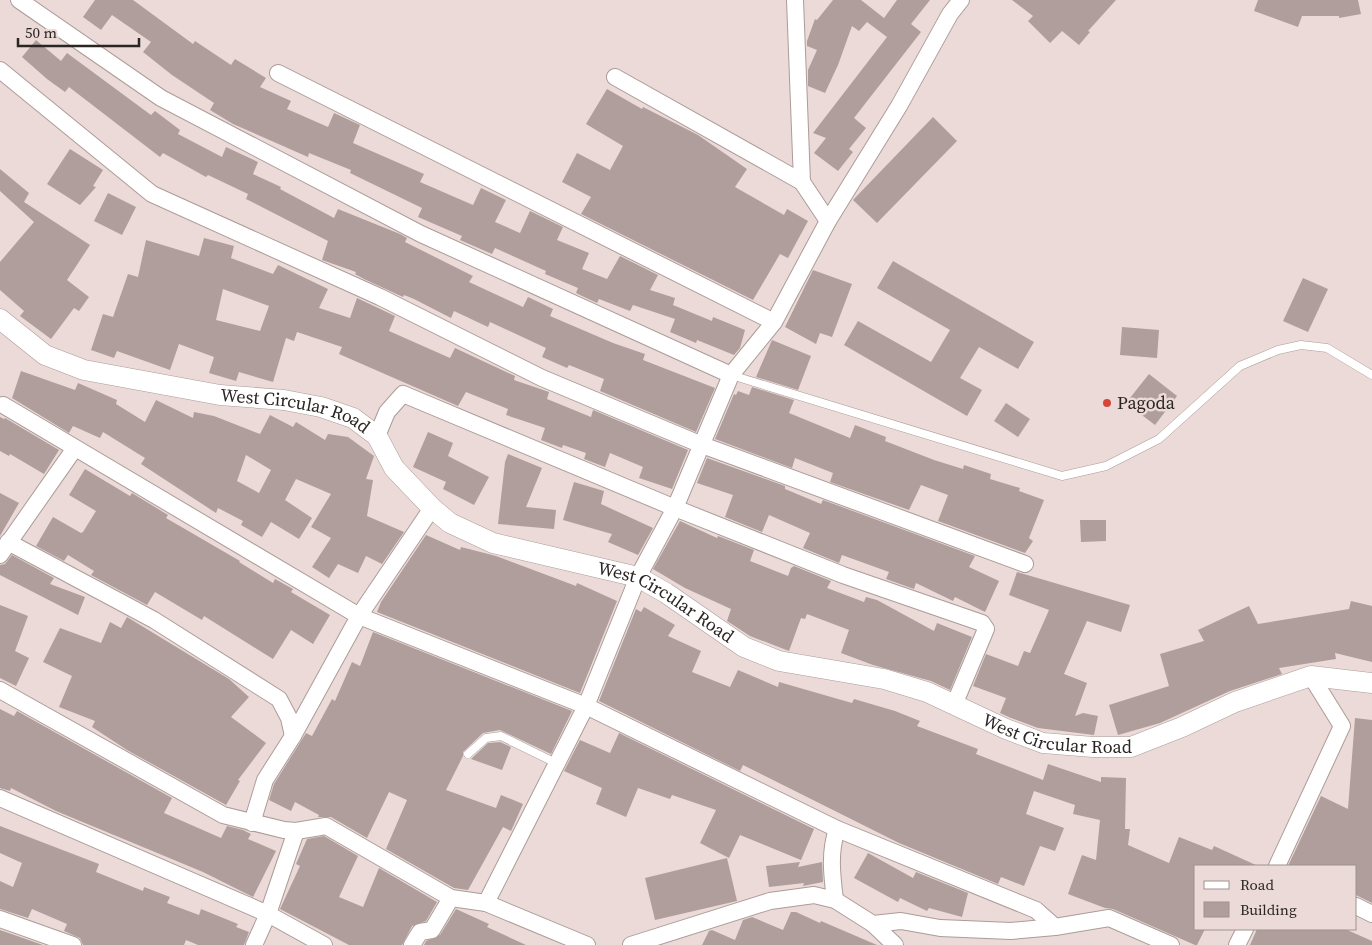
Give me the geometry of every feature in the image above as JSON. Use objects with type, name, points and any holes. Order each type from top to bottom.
[{"type":"street","points":[[19,0],[161,98],[421,234],[731,376]]},
{"type":"street","points":[[795,0],[802,182]]},
{"type":"street","points":[[486,903],[586,706],[638,577],[675,508],[731,376],[774,322],[828,221],[899,106],[950,14],[961,0]]},
{"type":"street","points":[[0,70],[152,194],[380,297],[542,378],[702,445],[1025,564]]},
{"type":"street","points":[[278,73],[774,322]]},
{"type":"street","points":[[615,76],[802,182],[828,221]]},
{"type":"street","name":"West Circular Road","points":[[0,319],[32,346],[67,365],[220,395],[284,400],[321,407],[354,418],[377,436],[394,468],[432,508],[450,523],[493,542],[638,577],[666,593],[744,647],[779,660],[884,679],[927,692],[1006,729],[1043,743],[1093,747],[1131,747],[1182,727],[1235,702],[1312,676],[1372,683]]},
{"type":"street","points":[[377,436],[386,412],[403,394],[675,508],[843,575],[982,623],[986,629],[954,706]]},
{"type":"street","points":[[3,406],[359,616],[586,706],[837,829],[1036,910],[1055,927]]},
{"type":"street","points":[[75,448],[4,548],[154,620],[279,699],[289,718],[293,736]]},
{"type":"street","points":[[252,823],[266,780],[293,736],[359,616],[432,508]]},
{"type":"street","points":[[1276,865],[1342,726],[1312,676]]},
{"type":"street","points":[[0,690],[223,815],[252,823],[296,831],[326,826],[452,898],[486,903],[587,945]]},
{"type":"street","points":[[0,798],[268,914],[324,945]]},
{"type":"street","points":[[835,900],[831,853],[837,829]]},
{"type":"street","points":[[254,945],[268,914],[296,831]]},
{"type":"street","points":[[632,945],[770,901],[814,895],[835,900],[873,924],[895,945]]},
{"type":"street","points":[[412,945],[420,932],[432,930],[452,898]]},
{"type":"street","points":[[1357,906],[1372,914]]},
{"type":"street","points":[[873,924],[901,921],[940,928],[1011,931],[1055,927],[1109,918],[1171,945]]},
{"type":"street","points":[[0,919],[73,945]]},
{"type":"street","points":[[1237,945],[1244,930]]},
{"type":"lane","points":[[731,376],[1062,476],[1106,466],[1160,439],[1240,366],[1278,350],[1301,345],[1327,348],[1372,375]]},
{"type":"lane","points":[[468,754],[486,738],[501,736],[556,763]]},
{"type":"building","points":[[95,0],[133,0],[193,44],[195,41],[231,65],[235,59],[266,78],[260,87],[291,101],[287,109],[328,127],[334,113],[360,125],[353,143],[424,174],[420,182],[473,205],[481,188],[506,200],[495,222],[520,233],[530,211],[563,227],[557,240],[589,253],[582,269],[607,279],[620,256],[658,275],[650,290],[675,298],[673,305],[712,321],[713,317],[745,330],[740,348],[734,355],[697,340],[696,343],[670,332],[675,319],[633,305],[630,311],[599,299],[597,303],[576,293],[578,288],[545,274],[546,271],[495,248],[492,254],[460,240],[462,236],[418,217],[422,208],[350,173],[351,170],[309,153],[308,157],[233,124],[210,110],[214,103],[172,75],[143,52],[151,42],[112,15],[101,30],[83,17]]},
{"type":"building","points":[[833,0],[861,0],[884,18],[897,0],[930,0],[911,24],[921,32],[854,118],[866,128],[849,149],[853,152],[838,171],[814,153],[826,138],[813,133],[887,37],[867,22],[859,31],[852,26],[838,65],[825,93],[808,86],[808,70],[817,50],[807,46],[807,41],[815,19],[817,20]]},
{"type":"building","points":[[1012,0],[1116,0],[1088,31],[1090,32],[1079,45],[1062,31],[1050,43],[1028,21],[1033,16]]},
{"type":"building","points":[[1258,0],[1358,0],[1361,14],[1339,18],[1339,16],[1302,16],[1298,27],[1254,11]]},
{"type":"building","points":[[36,40],[61,61],[67,53],[151,115],[155,111],[180,130],[178,134],[222,157],[226,147],[258,162],[253,174],[281,187],[280,189],[334,218],[338,209],[400,234],[407,238],[405,242],[473,276],[469,282],[523,307],[528,297],[553,309],[550,316],[613,343],[645,354],[643,360],[715,388],[696,432],[600,391],[604,379],[569,365],[567,368],[542,357],[546,348],[490,322],[488,327],[454,311],[451,318],[414,299],[404,295],[403,297],[364,279],[355,274],[356,272],[322,260],[328,241],[246,199],[248,194],[208,175],[206,177],[163,153],[160,157],[69,87],[65,92],[47,79],[22,57]]},
{"type":"building","points":[[607,89],[642,109],[643,107],[698,135],[747,169],[735,187],[784,215],[787,209],[808,221],[788,258],[780,254],[753,300],[581,214],[591,197],[562,182],[577,153],[610,170],[623,146],[586,124]]},
{"type":"building","points":[[933,117],[957,141],[877,223],[853,200]]},
{"type":"building","points":[[70,149],[103,170],[93,186],[96,187],[80,205],[47,184]]},
{"type":"building","points":[[0,169],[29,193],[24,202],[90,245],[67,280],[89,297],[79,311],[74,308],[51,339],[20,316],[24,311],[0,290],[0,262],[34,222],[0,191]]},
{"type":"building","points":[[108,193],[136,207],[122,235],[94,221]]},
{"type":"building","points":[[204,238],[234,246],[231,258],[273,274],[278,265],[328,289],[319,308],[350,318],[357,298],[395,316],[389,331],[450,358],[455,348],[515,376],[514,380],[549,392],[547,399],[591,417],[593,410],[688,450],[672,489],[639,478],[643,467],[610,453],[605,467],[584,459],[586,453],[563,445],[562,448],[541,440],[545,428],[506,415],[508,409],[466,392],[458,406],[339,354],[342,347],[297,332],[294,341],[286,338],[273,382],[239,372],[236,381],[209,373],[214,357],[179,344],[170,370],[117,351],[114,358],[91,350],[103,314],[113,317],[128,274],[138,277],[146,240],[199,256]],"holes":[[[223,289],[269,306],[260,331],[216,320]]]},
{"type":"building","points":[[893,261],[1034,342],[1018,369],[979,347],[960,378],[982,390],[967,416],[844,345],[858,321],[931,362],[950,330],[877,288]]},
{"type":"building","points":[[813,270],[852,284],[832,337],[820,333],[816,344],[785,327]]},
{"type":"building","points":[[1303,278],[1328,289],[1308,332],[1283,321]]},
{"type":"building","points":[[1122,327],[1159,330],[1157,358],[1120,355]]},
{"type":"building","points":[[772,340],[811,356],[798,390],[756,377]]},
{"type":"building","points":[[21,371],[75,390],[78,383],[117,400],[116,404],[145,422],[156,400],[193,418],[194,412],[214,416],[260,434],[270,415],[293,427],[296,422],[325,440],[328,434],[348,437],[374,456],[366,479],[373,480],[367,516],[404,532],[382,564],[366,556],[358,573],[338,564],[329,578],[312,567],[331,538],[311,527],[331,494],[296,479],[285,500],[312,518],[299,539],[271,522],[262,537],[241,525],[243,521],[218,508],[216,513],[141,464],[145,458],[103,432],[100,438],[73,426],[69,433],[12,398]],"holes":[[[246,455],[271,470],[259,493],[237,481]]]},
{"type":"building","points":[[1149,374],[1177,396],[1155,425],[1126,403]]},
{"type":"building","points":[[752,387],[794,400],[789,413],[850,438],[855,425],[886,437],[885,441],[934,460],[963,469],[964,465],[991,474],[990,479],[1020,488],[1019,491],[1044,500],[1029,538],[1033,541],[1025,553],[938,521],[948,495],[921,485],[909,510],[830,482],[833,473],[795,458],[792,468],[715,439],[734,394],[736,395],[738,391],[749,395]]},
{"type":"building","points":[[1006,403],[1030,419],[1018,437],[994,421]]},
{"type":"building","points":[[0,417],[5,418],[59,450],[44,474],[10,454],[9,456],[0,451]]},
{"type":"building","points":[[428,432],[453,443],[448,456],[489,477],[474,505],[443,489],[446,482],[413,467]]},
{"type":"building","points":[[508,454],[542,468],[526,507],[556,510],[554,529],[498,524],[505,462]]},
{"type":"building","points":[[707,458],[785,486],[785,489],[821,504],[823,500],[975,556],[969,567],[999,581],[985,612],[955,597],[953,601],[916,583],[914,589],[886,579],[889,572],[842,555],[839,563],[803,548],[810,533],[769,515],[762,532],[725,517],[733,495],[697,483]]},
{"type":"building","points":[[85,469],[130,496],[132,493],[168,515],[166,518],[240,561],[273,583],[275,579],[293,589],[291,592],[330,615],[313,644],[291,630],[273,659],[204,616],[202,620],[155,592],[147,605],[91,575],[94,571],[68,555],[64,561],[36,546],[53,517],[81,533],[83,532],[96,511],[69,495]]},
{"type":"building","points":[[574,482],[604,491],[601,504],[653,528],[638,555],[608,542],[612,534],[563,520]]},
{"type":"building","points":[[0,493],[19,503],[0,536]]},
{"type":"building","points":[[1080,520],[1106,520],[1106,541],[1081,542]]},
{"type":"building","points":[[680,521],[717,538],[718,536],[754,550],[750,561],[788,576],[791,568],[794,566],[831,581],[827,588],[864,602],[866,597],[877,600],[934,631],[937,623],[972,637],[950,690],[931,681],[873,665],[841,653],[849,630],[807,614],[805,619],[801,618],[789,651],[750,636],[727,621],[731,609],[685,588],[653,569]]},
{"type":"building","points":[[426,535],[460,550],[461,547],[496,556],[576,586],[577,583],[617,601],[580,693],[377,612],[381,602]]},
{"type":"building","points":[[12,555],[54,578],[50,584],[85,597],[78,615],[0,575],[0,565],[5,564]]},
{"type":"building","points":[[1017,572],[1130,605],[1121,632],[1087,621],[1064,674],[1087,683],[1075,716],[1083,713],[1098,716],[1094,735],[1038,728],[1011,718],[1000,713],[1006,698],[973,686],[986,654],[1018,666],[1024,651],[1030,653],[1049,610],[1009,595]]},
{"type":"building","points":[[1351,601],[1372,606],[1372,662],[1335,653],[1336,659],[1279,668],[1282,674],[1230,691],[1160,723],[1118,735],[1109,705],[1169,686],[1160,654],[1204,641],[1198,630],[1249,606],[1258,624],[1349,609]]},
{"type":"building","points":[[0,605],[28,616],[15,651],[29,658],[16,686],[0,678]]},
{"type":"building","points":[[644,607],[675,625],[668,636],[701,651],[692,672],[730,687],[738,670],[778,687],[779,682],[852,703],[854,699],[895,711],[920,721],[917,726],[978,749],[976,754],[1043,780],[1048,764],[1101,782],[1101,777],[1126,778],[1125,829],[1130,829],[1128,845],[1169,863],[1179,837],[1212,850],[1214,846],[1256,865],[1194,865],[1194,930],[1204,930],[1197,945],[1195,945],[1113,909],[1105,908],[1068,894],[1082,855],[1096,860],[1100,820],[1073,814],[1075,805],[1034,791],[1026,814],[1064,828],[1055,851],[1040,846],[1024,886],[1001,877],[998,884],[899,843],[743,765],[740,771],[599,701],[636,609],[641,612]]},
{"type":"building","points":[[127,617],[229,679],[249,697],[231,717],[266,743],[238,780],[240,781],[226,805],[127,750],[92,727],[95,721],[59,707],[72,676],[43,662],[60,628],[101,643],[110,622],[121,628]]},
{"type":"building","points":[[373,632],[572,711],[551,754],[500,730],[483,733],[463,752],[463,756],[446,790],[496,808],[501,795],[523,804],[511,831],[503,827],[468,890],[454,888],[386,849],[407,800],[389,792],[367,838],[331,817],[318,817],[319,815],[295,802],[291,811],[269,800],[274,784],[306,733],[312,736],[332,699],[335,701],[352,662],[360,666]]},
{"type":"building","points":[[0,709],[14,716],[17,711],[172,798],[164,813],[221,838],[227,826],[243,830],[251,834],[248,839],[276,851],[253,897],[203,872],[56,811],[11,788],[10,791],[0,788]]},
{"type":"building","points":[[1355,718],[1372,720],[1372,903],[1357,896],[1357,865],[1288,865],[1321,796],[1348,809]]},
{"type":"building","points":[[619,733],[814,829],[801,860],[740,835],[729,858],[700,843],[716,810],[672,795],[670,799],[638,788],[626,817],[596,804],[602,788],[564,771],[580,740],[610,753]]},
{"type":"building","points":[[500,742],[511,747],[502,770],[471,759],[488,743]]},
{"type":"building","points":[[0,826],[99,864],[96,872],[143,891],[144,887],[170,897],[167,903],[199,915],[201,909],[238,924],[236,927],[249,932],[244,945],[198,945],[186,940],[184,945],[83,945],[80,938],[64,931],[67,924],[32,909],[28,918],[0,909],[0,881],[13,887],[22,863],[0,853]]},
{"type":"building","points":[[324,836],[358,856],[339,897],[363,907],[379,868],[437,902],[426,921],[412,926],[402,945],[349,945],[280,909],[300,866],[296,864],[307,839]]},
{"type":"building","points":[[868,853],[913,878],[916,872],[968,893],[962,917],[929,908],[927,911],[900,898],[898,902],[854,878]]},
{"type":"building","points":[[727,858],[737,901],[655,920],[645,878]]},
{"type":"building","points":[[800,862],[798,867],[822,862],[823,882],[803,886],[804,883],[769,887],[766,866]]},
{"type":"building","points":[[456,909],[489,924],[487,927],[526,945],[424,945],[426,941],[440,935]]},
{"type":"building","points":[[791,912],[796,912],[820,923],[821,921],[877,945],[702,945],[709,931],[712,930],[735,940],[743,920],[752,917],[783,930]]},
{"type":"building","points":[[0,930],[43,945],[0,945]]},
{"type":"building","points":[[1257,930],[1347,930],[1372,941],[1372,945],[1250,945]]},
{"type":"place","name":"Pagoda","points":[[1107,403]]}]
